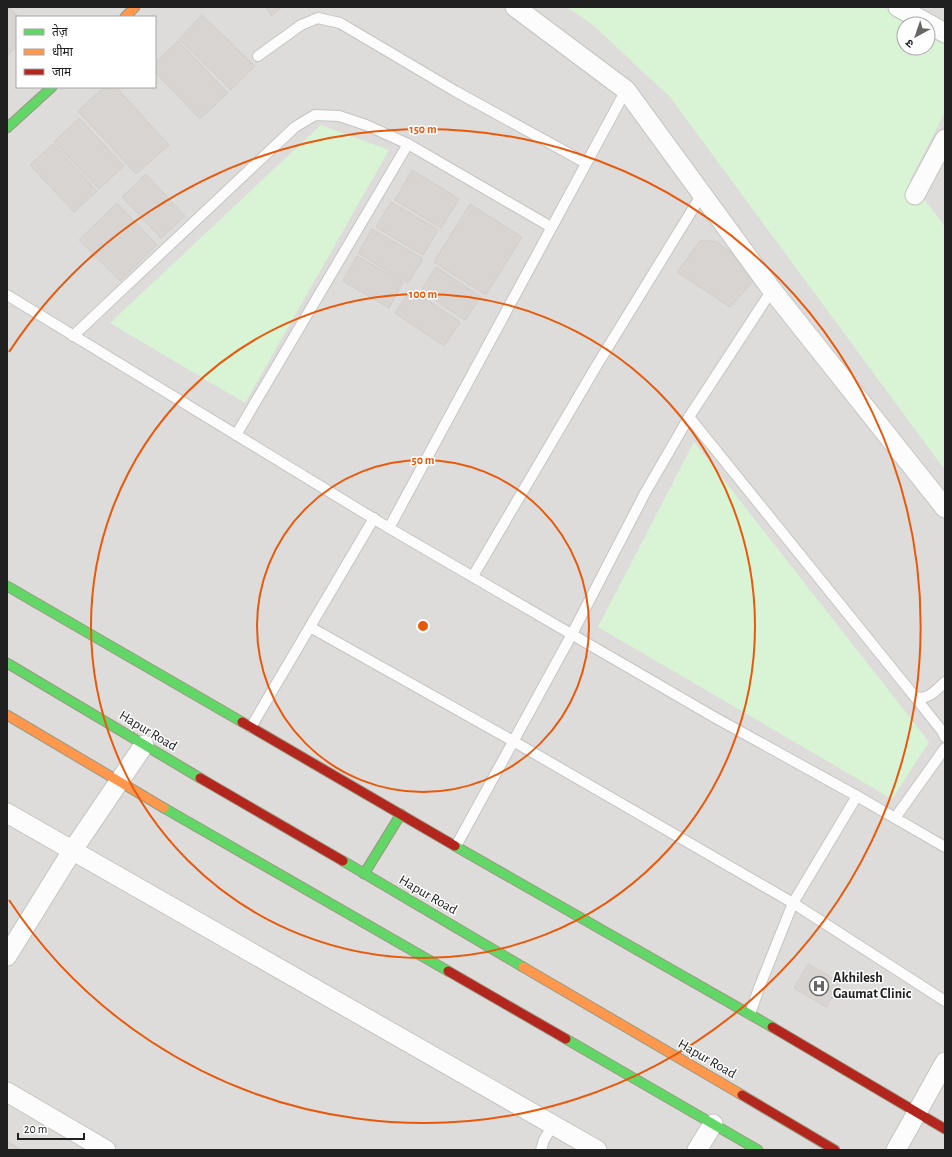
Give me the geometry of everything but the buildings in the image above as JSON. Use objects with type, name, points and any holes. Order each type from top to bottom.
[{"type":"main road","points":[[126,16],[136,7]]},
{"type":"main road","points":[[7,128],[51,88]]},
{"type":"main road","points":[[7,586],[750,1014],[945,1129]]},
{"type":"main road","name":"Hapur Road","points":[[7,663],[144,745],[835,1150]]},
{"type":"main road","points":[[7,715],[119,782],[758,1150]]},
{"type":"main road","points":[[364,874],[401,814]]},
{"type":"street","points":[[515,7],[626,90],[772,290],[945,508]]},
{"type":"street","points":[[898,7],[945,34]]},
{"type":"street","points":[[915,195],[945,139]]},
{"type":"street","points":[[7,956],[94,818],[144,745]]},
{"type":"street","points":[[7,813],[76,846],[597,1150]]},
{"type":"street","points":[[896,1150],[945,1062]]},
{"type":"street","points":[[7,1092],[106,1150]]},
{"type":"street","points":[[697,1150],[713,1124]]},
{"type":"lane","points":[[258,56],[301,25],[318,18],[340,23],[455,91],[586,163]]},
{"type":"lane","points":[[390,528],[626,90]]},
{"type":"lane","points":[[73,336],[295,127],[315,115],[339,116],[366,124],[408,144],[551,227]]},
{"type":"lane","points":[[236,435],[408,144]]},
{"type":"lane","points":[[473,576],[593,372],[702,194]]},
{"type":"lane","points":[[456,846],[572,634],[645,493],[689,417],[772,290]]},
{"type":"lane","points":[[7,295],[390,528],[714,717],[857,796],[945,847]]},
{"type":"lane","points":[[689,417],[915,697],[945,737]]},
{"type":"lane","points":[[251,727],[374,518]]},
{"type":"lane","points":[[310,627],[513,741],[793,903],[945,1001]]},
{"type":"lane","points":[[915,697],[922,698],[931,695],[945,682]]},
{"type":"lane","points":[[895,818],[945,748]]},
{"type":"lane","points":[[750,1014],[793,903],[857,796]]},
{"type":"lane","points":[[541,1150],[544,1140],[553,1125]]},
{"type":"shaded area","points":[[7,7],[945,7],[945,1150],[7,1150]]},
{"type":"green space","points":[[567,7],[892,7],[906,16],[896,16],[896,56],[936,56],[936,35],[945,41],[945,112],[910,180],[945,227],[945,470],[670,97],[593,25]]},
{"type":"green space","points":[[321,125],[389,150],[245,403],[110,323]]},
{"type":"green space","points":[[694,442],[929,742],[892,799],[598,627]]},
{"type":"traffic: fast","points":[[7,128],[51,88]]},
{"type":"traffic: fast","points":[[7,586],[242,722]]},
{"type":"traffic: fast","points":[[7,663],[200,778]]},
{"type":"traffic: fast","points":[[164,808],[448,971]]},
{"type":"traffic: fast","points":[[364,874],[401,814]]},
{"type":"traffic: fast","points":[[455,846],[772,1027]]},
{"type":"traffic: fast","points":[[343,861],[523,967]]},
{"type":"traffic: fast","points":[[566,1039],[758,1150]]},
{"type":"traffic: slow","points":[[126,16],[135,7]]},
{"type":"traffic: slow","points":[[7,715],[164,808]]},
{"type":"traffic: slow","points":[[523,967],[742,1095]]},
{"type":"traffic: jam","points":[[242,722],[455,846]]},
{"type":"traffic: jam","points":[[200,778],[343,861]]},
{"type":"traffic: jam","points":[[448,971],[566,1039]]},
{"type":"traffic: jam","points":[[772,1027],[945,1129]]},
{"type":"traffic: jam","points":[[742,1095],[835,1150]]},
{"type":"place","name":"Akhilesh Gaumat Clinic","points":[[819,986]]}]
